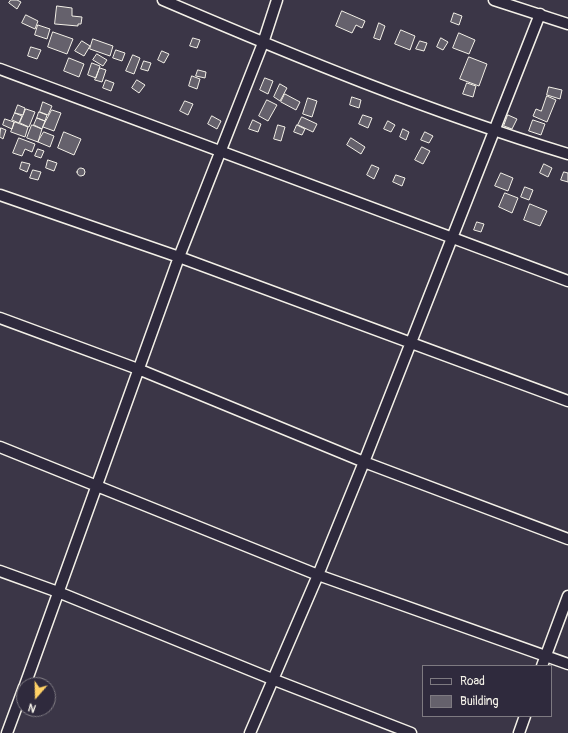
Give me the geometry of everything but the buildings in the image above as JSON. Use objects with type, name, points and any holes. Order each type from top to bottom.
[{"type":"street","points":[[163,0],[263,43],[495,132],[568,154]]},
{"type":"street","points":[[27,677],[179,257],[263,43],[277,0]]},
{"type":"street","points":[[494,0],[568,24]]},
{"type":"street","points":[[250,733],[318,575],[364,462],[495,132],[540,14]]},
{"type":"street","points":[[0,69],[568,281]]},
{"type":"street","points":[[0,195],[179,257],[568,401]]},
{"type":"street","points":[[0,318],[138,369],[364,462],[568,539]]},
{"type":"street","points":[[0,447],[318,575],[568,664]]},
{"type":"street","points":[[0,571],[58,592],[272,679],[411,733]]},
{"type":"street","points":[[542,665],[568,596]]},
{"type":"street","points":[[7,733],[16,708]]},
{"type":"street","points":[[519,733],[525,717]]}]
